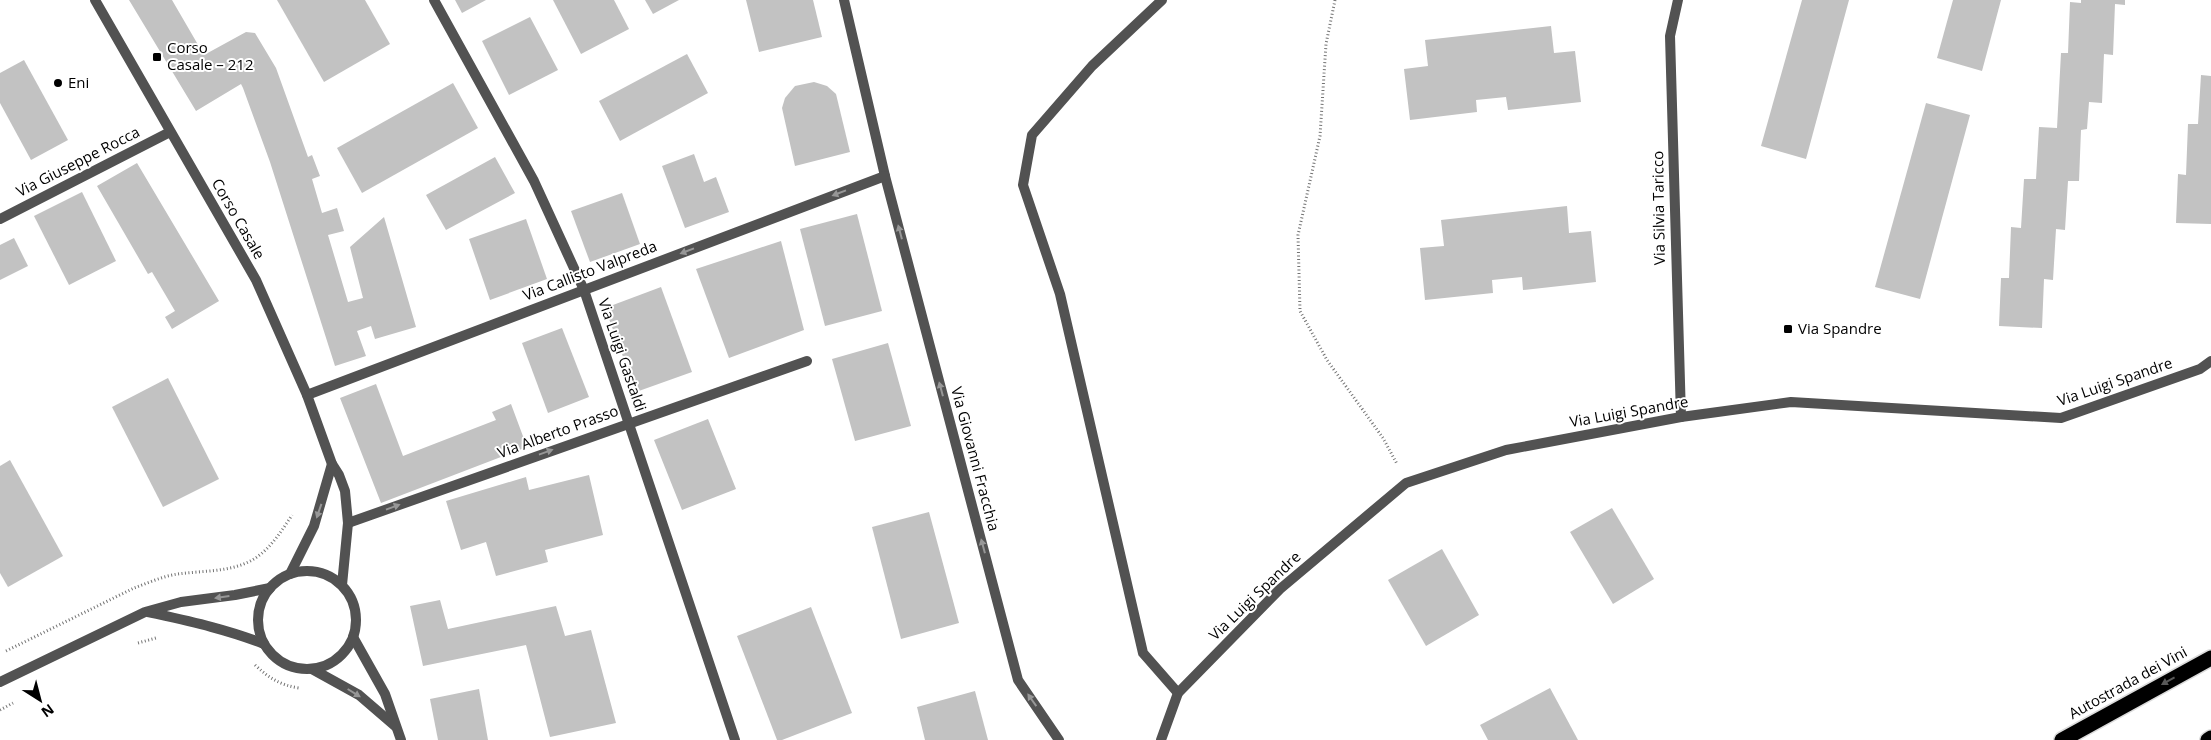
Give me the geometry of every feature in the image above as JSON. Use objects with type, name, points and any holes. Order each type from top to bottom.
[{"type":"highway","name":"Autostrada dei Vini","points":[[2062,740],[2211,658]]},
{"type":"street","name":"Corso Casale","points":[[94,0],[256,280],[306,395],[332,464],[339,475],[345,491],[348,523],[342,585]]},
{"type":"street","name":"Via Luigi Gastaldi","points":[[434,0],[534,181],[584,290],[735,740]]},
{"type":"street","name":"Via Giovanni Fracchia","points":[[844,0],[885,176],[1018,680],[1059,740]]},
{"type":"street","points":[[1162,0],[1092,66],[1032,135],[1024,185],[1060,294],[1143,653],[1178,693]]},
{"type":"street","name":"Via Silvia Taricco","points":[[1678,0],[1670,36],[1681,417]]},
{"type":"street","name":"Via Giuseppe Rocca","points":[[0,220],[170,132]]},
{"type":"street","name":"Via Callisto Valpreda","points":[[306,395],[885,176]]},
{"type":"street","name":"Via Alberto Prasso","points":[[348,523],[629,422],[807,361]]},
{"type":"street","name":"Via Luigi Spandre","points":[[1161,740],[1178,693],[1280,589],[1406,483],[1506,450],[1681,417],[1791,402],[2061,418],[2200,368],[2211,361]]},
{"type":"street","points":[[290,574],[314,526],[332,464]]},
{"type":"street","points":[[304,570],[331,576],[342,585],[350,596],[355,610],[356,623],[353,637],[347,649],[337,659],[325,666],[312,669],[284,664],[273,656],[264,644],[259,630],[258,615],[261,600],[270,588],[290,574],[304,570]]},
{"type":"street","points":[[0,682],[145,612],[181,602],[270,588]]},
{"type":"street","points":[[145,612],[204,624],[240,634],[264,644]]},
{"type":"street","points":[[353,637],[385,694],[401,740]]},
{"type":"street","points":[[312,669],[359,696],[396,727]]},
{"type":"path","points":[[1335,0],[1326,44],[1320,136],[1298,235],[1300,311],[1327,360],[1384,438],[1406,483]]},
{"type":"path","points":[[0,654],[134,588],[155,580],[177,574],[240,566],[260,555],[274,542],[292,514]]},
{"type":"path","points":[[136,643],[163,637]]},
{"type":"path","points":[[252,663],[278,683],[304,689]]},
{"type":"path","points":[[0,710],[17,701]]},
{"type":"building","points":[[129,0],[172,0],[204,55],[246,32],[255,33],[276,68],[308,157],[312,155],[320,176],[312,179],[322,213],[337,208],[344,231],[328,235],[348,302],[363,298],[350,247],[384,217],[416,327],[375,339],[371,326],[357,331],[366,356],[335,366],[270,162],[241,84],[196,111]]},
{"type":"building","points":[[277,0],[365,0],[390,44],[324,82]]},
{"type":"building","points":[[455,0],[486,0],[462,13]]},
{"type":"building","points":[[553,0],[614,0],[629,29],[581,54]]},
{"type":"building","points":[[645,0],[679,0],[653,14]]},
{"type":"building","points":[[746,0],[813,0],[822,37],[759,52]]},
{"type":"building","points":[[1802,0],[1849,0],[1806,159],[1761,146]]},
{"type":"building","points":[[1953,0],[2001,0],[1982,71],[1937,58]]},
{"type":"building","points":[[2081,0],[2125,0],[2125,5],[2115,4],[2113,55],[2104,54],[2102,103],[2089,102],[2087,129],[2081,130],[2079,181],[2068,181],[2065,230],[2056,229],[2053,280],[2044,279],[2042,328],[1999,326],[2001,278],[2009,278],[2011,227],[2021,228],[2024,179],[2036,179],[2039,127],[2057,128],[2061,53],[2068,53],[2070,2],[2081,3]]},
{"type":"building","points":[[530,17],[558,70],[509,95],[482,41]]},
{"type":"building","points":[[1551,26],[1554,53],[1575,51],[1581,102],[1508,110],[1506,97],[1476,100],[1477,112],[1410,120],[1404,69],[1428,66],[1425,40]]},
{"type":"building","points":[[687,54],[708,93],[620,141],[599,101]]},
{"type":"building","points":[[24,60],[68,140],[31,160],[0,103],[0,73]]},
{"type":"building","points":[[2201,75],[2211,76],[2211,224],[2176,223],[2178,174],[2186,175],[2188,124],[2198,124]]},
{"type":"building","points":[[814,82],[827,86],[836,94],[850,152],[795,166],[782,108],[785,98],[795,86]]},
{"type":"building","points":[[453,83],[478,128],[362,193],[337,148]]},
{"type":"building","points":[[1926,103],[1970,115],[1920,299],[1875,287]]},
{"type":"building","points":[[694,154],[704,182],[716,177],[729,212],[685,228],[662,166]]},
{"type":"building","points":[[495,157],[515,193],[446,230],[426,195]]},
{"type":"building","points":[[137,163],[219,301],[172,329],[165,317],[175,311],[152,272],[148,274],[97,186]]},
{"type":"building","points":[[82,192],[116,261],[69,285],[34,216]]},
{"type":"building","points":[[622,193],[640,244],[590,262],[571,211]]},
{"type":"building","points":[[1567,206],[1569,233],[1591,231],[1596,282],[1523,290],[1522,277],[1492,280],[1493,293],[1425,300],[1420,248],[1444,246],[1441,220]]},
{"type":"building","points":[[857,214],[882,311],[825,326],[800,229]]},
{"type":"building","points":[[526,219],[547,279],[490,300],[469,239]]},
{"type":"building","points":[[14,238],[28,266],[0,280],[0,245]]},
{"type":"building","points":[[781,241],[804,330],[729,358],[696,269]]},
{"type":"building","points":[[661,287],[692,372],[636,392],[605,308]]},
{"type":"building","points":[[562,328],[589,397],[548,413],[522,343]]},
{"type":"building","points":[[888,343],[911,426],[855,441],[832,359]]},
{"type":"building","points":[[168,378],[219,479],[163,507],[112,407]]},
{"type":"building","points":[[376,384],[403,456],[496,420],[492,412],[511,404],[527,447],[381,503],[340,398]]},
{"type":"building","points":[[708,419],[736,489],[682,510],[654,440]]},
{"type":"building","points":[[10,460],[63,556],[8,587],[0,573],[0,466]]},
{"type":"building","points":[[589,475],[603,535],[545,550],[548,562],[496,576],[486,542],[461,550],[446,501],[526,477],[529,490]]},
{"type":"building","points":[[1612,508],[1654,579],[1613,604],[1570,532]]},
{"type":"building","points":[[929,512],[959,623],[901,639],[872,527]]},
{"type":"building","points":[[1442,549],[1479,615],[1426,646],[1388,580]]},
{"type":"building","points":[[440,600],[448,629],[556,606],[565,636],[591,630],[616,723],[550,737],[526,645],[423,666],[410,606]]},
{"type":"building","points":[[811,607],[852,713],[782,740],[777,740],[737,636]]},
{"type":"building","points":[[1550,688],[1578,740],[1488,740],[1480,725]]},
{"type":"building","points":[[479,689],[488,740],[438,740],[430,699]]},
{"type":"building","points":[[975,691],[988,740],[925,740],[917,707]]},
{"type":"place","name":"Corso Casale – 212","points":[[157,57]]},
{"type":"place","name":"Eni","points":[[58,83]]},
{"type":"place","name":"Via Spandre","points":[[1788,329]]}]
